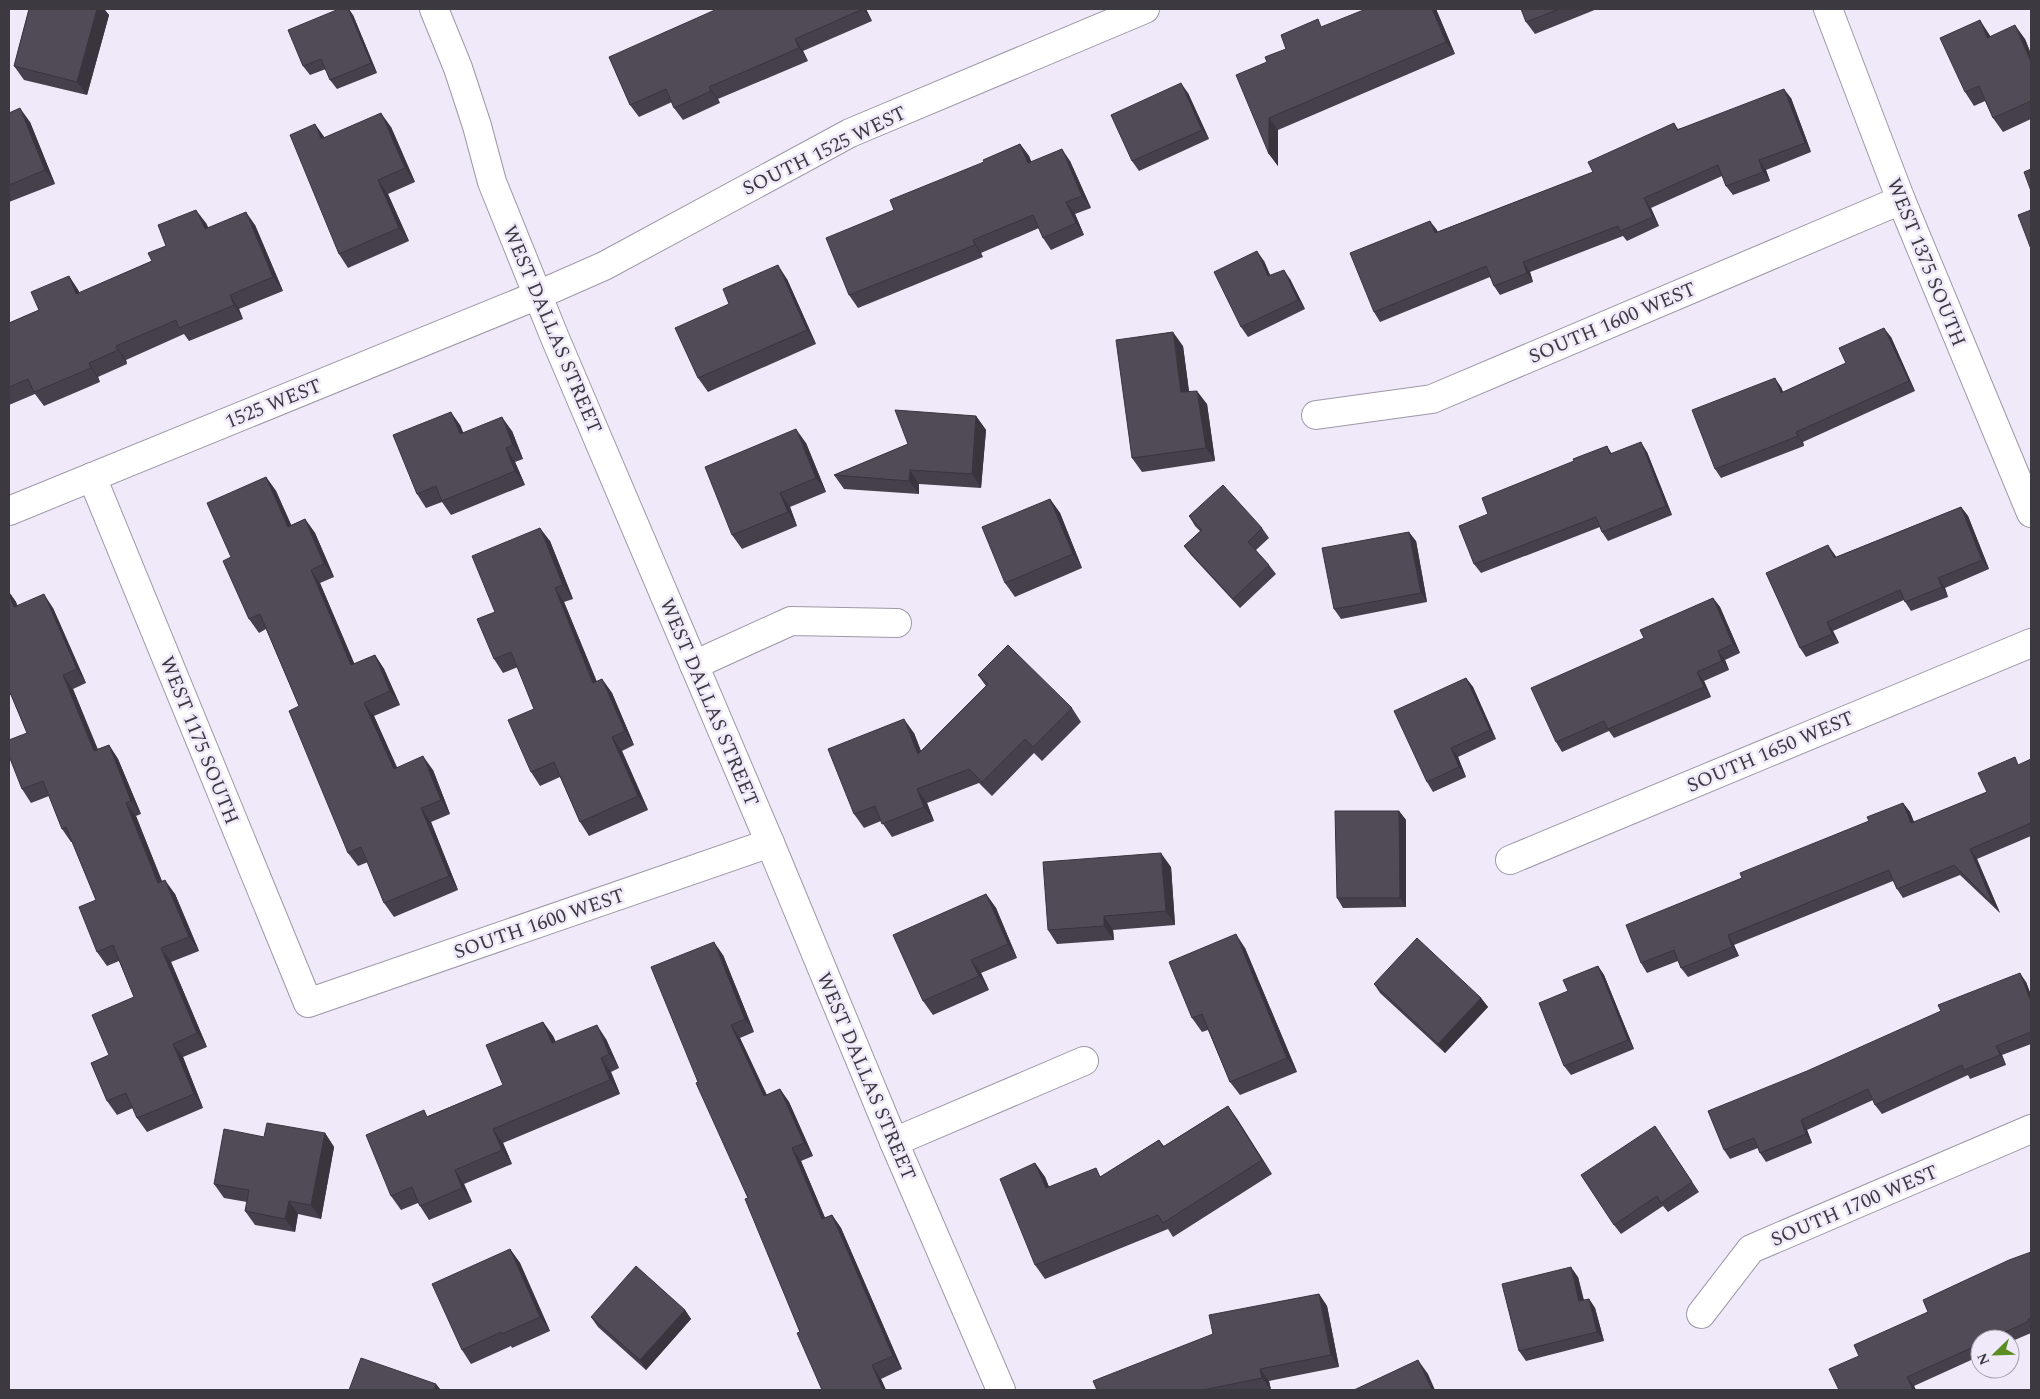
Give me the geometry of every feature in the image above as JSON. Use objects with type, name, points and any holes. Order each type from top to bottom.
[{"type":"street","name":"WEST DALLAS STREET","points":[[434,9],[458,68],[477,126],[492,182],[894,1142],[1001,1390]]},
{"type":"street","name":"SOUTH 1525 WEST","points":[[538,294],[604,266],[850,132],[1145,9]]},
{"type":"street","name":"WEST 1375 SOUTH","points":[[1828,9],[1901,200],[2031,513]]},
{"type":"street","name":"SOUTH 1600 WEST","points":[[1316,415],[1432,399],[1901,200]]},
{"type":"street","name":"1525 WEST","points":[[9,511],[538,294]]},
{"type":"street","name":"WEST 1175 SOUTH","points":[[92,477],[308,1003]]},
{"type":"street","points":[[694,665],[791,621],[897,623]]},
{"type":"street","name":"SOUTH 1650 WEST","points":[[1510,860],[2031,643]]},
{"type":"street","name":"SOUTH 1600 WEST","points":[[308,1003],[770,843]]},
{"type":"street","points":[[894,1142],[1084,1061]]},
{"type":"street","name":"SOUTH 1700 WEST","points":[[1701,1314],[1751,1249],[2031,1129]]},
{"type":"building","points":[[29,9],[97,9],[77,82],[14,66]]},
{"type":"building","points":[[339,9],[348,9],[371,63],[330,80],[321,59],[303,66],[288,30]]},
{"type":"building","points":[[714,9],[863,9],[795,39],[799,48],[709,87],[711,91],[674,108],[666,89],[630,105],[609,57]]},
{"type":"building","points":[[1366,9],[1432,9],[1446,42],[1269,118],[1269,154],[1236,75],[1267,62],[1265,57],[1286,49],[1281,35],[1318,19],[1321,27]]},
{"type":"building","points":[[1521,9],[1559,9],[1526,22]]},
{"type":"building","points":[[1980,20],[1987,38],[2015,25],[2031,62],[2031,101],[1993,118],[1979,86],[1965,92],[1940,38]]},
{"type":"building","points":[[1181,83],[1202,130],[1132,161],[1111,115]]},
{"type":"building","points":[[1784,89],[1805,143],[1759,160],[1763,172],[1726,186],[1718,165],[1644,198],[1653,217],[1620,231],[1618,226],[1523,262],[1527,273],[1494,286],[1486,266],[1374,312],[1350,253],[1430,221],[1435,233],[1593,172],[1588,162],[1674,123],[1677,130]]},
{"type":"building","points":[[20,108],[45,170],[9,185],[9,113]]},
{"type":"building","points":[[381,113],[405,168],[378,180],[399,228],[339,254],[290,135],[315,124],[321,139]]},
{"type":"building","points":[[1020,144],[1028,163],[1062,149],[1082,196],[1066,202],[1076,223],[1043,238],[1033,215],[973,240],[975,245],[849,295],[826,238],[894,210],[890,200],[984,162],[983,160]]},
{"type":"building","points":[[2031,169],[2031,191],[2024,172]]},
{"type":"building","points":[[196,210],[205,229],[246,212],[273,277],[230,295],[234,305],[179,328],[176,320],[116,346],[118,350],[89,363],[91,368],[34,392],[28,379],[9,387],[9,323],[39,310],[31,292],[69,276],[76,294],[152,261],[148,253],[166,246],[158,225]]},
{"type":"building","points":[[2031,210],[2031,249],[2018,215]]},
{"type":"building","points":[[1257,251],[1268,276],[1284,270],[1298,300],[1241,327],[1214,272]]},
{"type":"building","points":[[778,265],[807,330],[698,378],[675,328],[729,304],[723,289]]},
{"type":"building","points":[[1884,328],[1909,381],[1796,432],[1798,436],[1715,469],[1692,410],[1775,378],[1781,393],[1846,363],[1839,348]]},
{"type":"building","points":[[1173,332],[1181,392],[1197,391],[1206,448],[1132,458],[1116,340]]},
{"type":"building","points":[[895,410],[976,416],[972,474],[910,470],[909,481],[834,475],[908,444]]},
{"type":"building","points":[[451,412],[460,434],[502,417],[513,445],[506,448],[515,471],[442,501],[436,486],[417,494],[393,435]]},
{"type":"building","points":[[796,429],[816,478],[780,493],[788,512],[732,535],[705,467]]},
{"type":"building","points":[[1641,442],[1666,506],[1602,532],[1596,517],[1474,564],[1459,526],[1488,514],[1482,498],[1607,446],[1610,454]]},
{"type":"building","points":[[266,477],[288,527],[305,519],[324,564],[311,570],[351,665],[375,655],[390,691],[364,703],[394,769],[423,756],[441,800],[421,808],[449,876],[384,903],[361,847],[348,853],[289,711],[299,706],[260,614],[249,619],[223,561],[231,557],[207,503]]},
{"type":"building","points":[[1223,485],[1262,528],[1248,542],[1269,565],[1233,599],[1184,546],[1202,530],[1189,516]]},
{"type":"building","points":[[1050,499],[1073,554],[1005,583],[982,527]]},
{"type":"building","points":[[1961,507],[1982,560],[1938,578],[1942,587],[1905,602],[1900,590],[1827,622],[1832,634],[1800,648],[1766,573],[1828,545],[1834,558]]},
{"type":"building","points":[[540,528],[563,585],[555,588],[593,683],[602,679],[625,731],[612,737],[638,796],[580,822],[554,762],[531,772],[508,720],[534,709],[511,652],[494,659],[477,619],[495,612],[472,556]]},
{"type":"building","points":[[1409,532],[1421,593],[1334,609],[1322,548]]},
{"type":"building","points":[[9,594],[14,607],[44,594],[77,669],[63,675],[94,751],[109,745],[131,801],[126,803],[158,883],[165,880],[189,937],[161,948],[197,1033],[173,1044],[194,1094],[137,1118],[126,1093],[107,1101],[91,1063],[109,1055],[92,1015],[134,997],[113,945],[97,952],[79,907],[96,900],[66,827],[62,829],[43,781],[22,789],[9,756],[9,740],[27,733],[9,690]]},
{"type":"building","points":[[1713,598],[1733,644],[1718,651],[1722,661],[1697,672],[1704,687],[1608,729],[1604,721],[1556,742],[1531,688],[1644,638],[1640,630]]},
{"type":"building","points":[[1008,645],[1072,708],[1033,747],[1025,739],[982,782],[969,769],[917,789],[924,807],[882,824],[875,806],[854,814],[828,749],[904,719],[918,754],[988,684],[978,675]]},
{"type":"building","points":[[1466,678],[1490,730],[1451,748],[1459,767],[1427,782],[1394,711]]},
{"type":"building","points":[[2015,757],[2018,765],[2031,759],[2031,823],[1970,849],[1993,904],[1954,865],[1897,889],[1889,870],[1728,935],[1732,947],[1681,968],[1674,950],[1641,963],[1626,925],[1742,878],[1740,873],[1869,821],[1867,817],[1903,803],[1911,823],[1987,792],[1978,773]]},
{"type":"building","points":[[1335,811],[1399,811],[1400,898],[1337,898]]},
{"type":"building","points":[[1161,853],[1166,911],[1104,916],[1104,926],[1048,930],[1043,862]]},
{"type":"building","points":[[986,894],[1008,944],[971,960],[979,976],[923,1001],[893,935]]},
{"type":"building","points":[[1236,934],[1287,1058],[1230,1082],[1202,1014],[1192,1018],[1169,962]]},
{"type":"building","points":[[1417,938],[1481,998],[1438,1044],[1374,984]]},
{"type":"building","points":[[714,942],[745,1019],[731,1025],[764,1096],[780,1089],[804,1143],[792,1148],[822,1219],[832,1215],[893,1356],[872,1365],[883,1390],[822,1390],[797,1333],[800,1332],[745,1199],[748,1198],[696,1083],[698,1082],[651,967]]},
{"type":"building","points":[[1598,966],[1628,1040],[1564,1066],[1539,1003],[1568,991],[1563,980]]},
{"type":"building","points":[[2020,973],[2031,1002],[2031,1032],[1996,1046],[2000,1055],[1964,1070],[1962,1065],[1875,1105],[1868,1089],[1801,1120],[1806,1134],[1760,1153],[1754,1138],[1724,1150],[1708,1111],[1807,1071],[1941,1011],[1938,1005]]},
{"type":"building","points":[[543,1022],[552,1043],[597,1025],[609,1054],[601,1058],[610,1080],[493,1129],[502,1150],[455,1170],[462,1188],[420,1206],[412,1187],[391,1196],[366,1135],[424,1110],[427,1117],[503,1085],[486,1045]]},
{"type":"building","points":[[1228,1106],[1262,1160],[1163,1223],[1158,1215],[1035,1265],[1000,1179],[1035,1163],[1046,1188],[1096,1168],[1100,1177],[1159,1140],[1163,1147]]},
{"type":"building","points":[[267,1123],[325,1133],[311,1205],[289,1201],[285,1219],[245,1211],[249,1190],[214,1184],[224,1129],[264,1137]]},
{"type":"building","points":[[1655,1126],[1692,1182],[1661,1203],[1657,1196],[1614,1225],[1581,1175]]},
{"type":"building","points":[[510,1249],[540,1317],[462,1350],[432,1284]]},
{"type":"building","points":[[2031,1252],[2031,1318],[2028,1319],[2029,1321],[2012,1329],[1970,1329],[1970,1349],[1907,1377],[1913,1390],[1839,1390],[1829,1369],[1859,1356],[1854,1345],[1928,1312],[1923,1300],[2009,1260]]},
{"type":"building","points":[[636,1266],[685,1310],[640,1360],[591,1317]]},
{"type":"building","points":[[1571,1267],[1579,1301],[1589,1299],[1597,1332],[1519,1351],[1502,1284]]},
{"type":"building","points":[[1319,1294],[1331,1355],[1260,1369],[1262,1378],[1203,1390],[1097,1390],[1093,1381],[1213,1334],[1209,1315]]},
{"type":"building","points":[[361,1358],[436,1384],[434,1390],[349,1390]]},
{"type":"building","points":[[1418,1360],[1432,1390],[1354,1390]]}]
